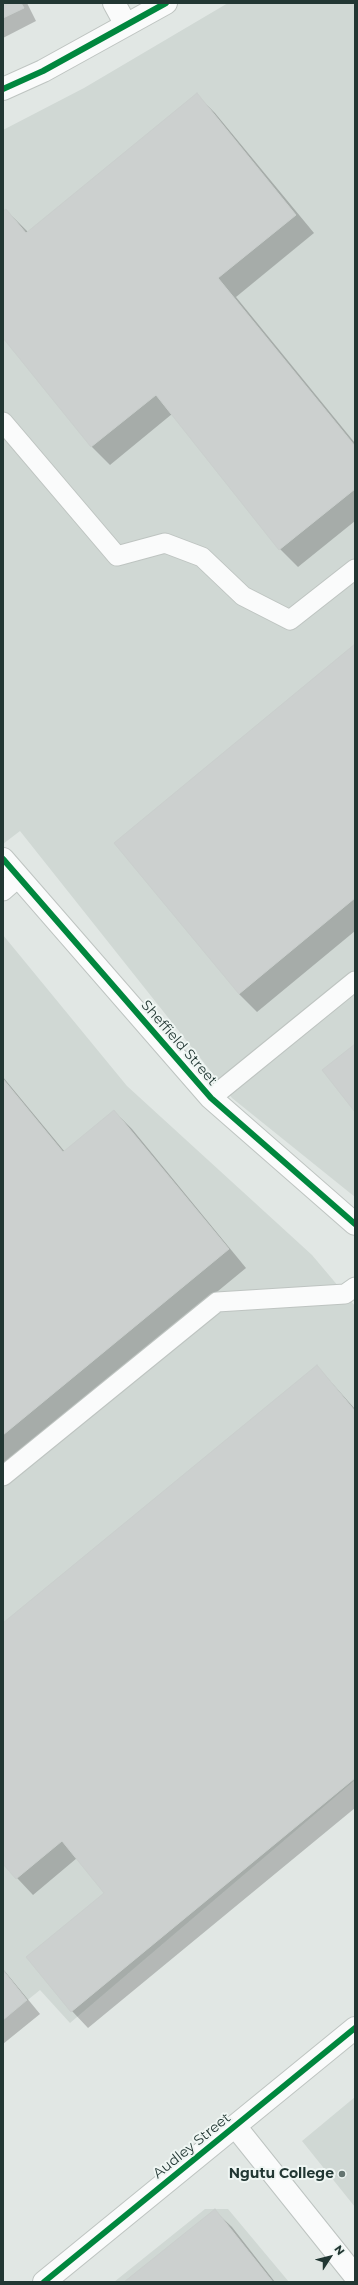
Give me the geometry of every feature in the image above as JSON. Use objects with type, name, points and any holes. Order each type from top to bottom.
[{"type":"street","points":[[114,3],[126,25]]},
{"type":"street","points":[[3,89],[43,71],[166,3]]},
{"type":"street","name":"Sheffield Street","points":[[3,859],[11,884],[211,1098],[355,1224]]},
{"type":"street","name":"Audley Street","points":[[44,2282],[355,2028]]},
{"type":"street","points":[[235,2126],[355,2276]]},
{"type":"lane","points":[[3,422],[118,556],[165,543],[202,557],[243,596],[290,620],[355,569]]},
{"type":"lane","points":[[211,1098],[355,981]]},
{"type":"lane","points":[[3,1476],[217,1302],[345,1294],[355,1287]]},
{"type":"shaded area","points":[[228,3],[355,3],[355,1197],[232,1098],[20,831],[3,844],[3,130],[84,88]]},
{"type":"shaded area","points":[[3,935],[127,1086],[312,1255],[355,1306],[355,1780],[70,2023],[40,1990],[3,2020]]},
{"type":"shaded area","name":"Ngutu College","points":[[355,2097],[355,2207],[302,2141]]},
{"type":"shaded area","points":[[205,2209],[228,2209],[289,2282],[114,2282]]},
{"type":"building","points":[[3,3],[21,3],[24,8],[3,18]]},
{"type":"building","points":[[197,93],[296,215],[218,278],[355,446],[355,489],[279,550],[156,395],[91,447],[3,338],[3,211],[6,209],[26,233]]},
{"type":"building","points":[[355,644],[355,898],[239,994],[114,843]]},
{"type":"building","points":[[355,1044],[355,1112],[322,1070]]},
{"type":"building","points":[[3,1079],[63,1152],[114,1110],[229,1249],[3,1435]]},
{"type":"building","points":[[317,1365],[355,1411],[355,1778],[71,2012],[26,1957],[104,1893],[62,1841],[16,1879],[3,1864],[3,1623]]},
{"type":"building","points":[[3,1970],[27,2000],[3,2020]]},
{"type":"building","points":[[215,2209],[273,2282],[124,2282]]},
{"type":"cycle path","points":[[3,89],[43,71],[166,3]]},
{"type":"cycle path","points":[[3,859],[211,1098],[355,1224]]},
{"type":"cycle path","points":[[44,2282],[355,2028]]},
{"type":"place","name":"Ngutu College","points":[[342,2174]]}]
